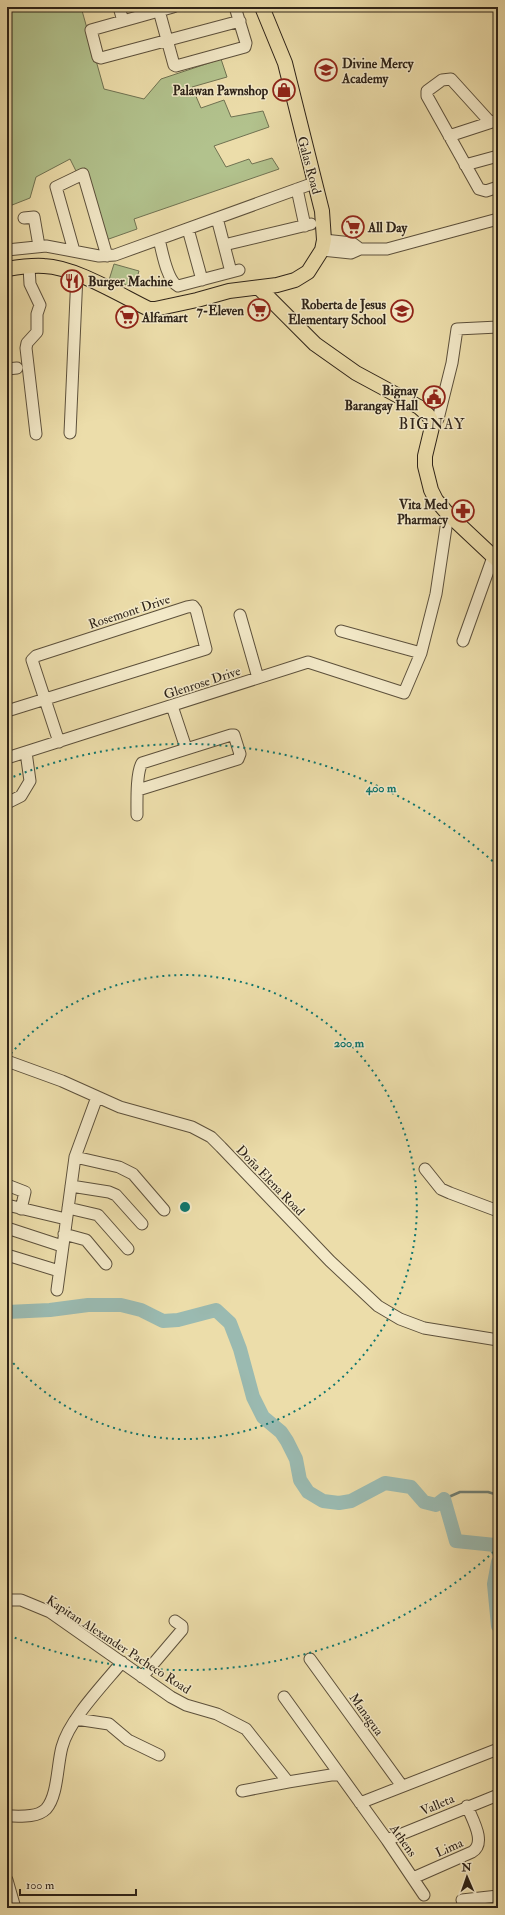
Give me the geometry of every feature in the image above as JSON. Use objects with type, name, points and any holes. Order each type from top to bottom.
[{"type":"main road","name":"Galas Road","points":[[262,7],[285,64],[322,211],[323,245]]},
{"type":"main road","points":[[7,269],[29,266],[58,267],[77,274],[149,309],[197,300],[229,291],[259,288],[296,280],[308,272],[323,245]]},
{"type":"main road","points":[[259,288],[315,344],[356,373],[424,411],[428,415],[432,424],[425,456],[427,478],[436,500],[448,514],[496,559]]},
{"type":"street","points":[[119,7],[123,21]]},
{"type":"street","points":[[172,7],[159,9],[91,30],[98,56],[101,58],[240,21]]},
{"type":"street","points":[[159,9],[174,65],[176,66],[245,47],[246,43],[235,7]]},
{"type":"street","points":[[449,136],[494,121],[451,79],[442,80],[426,93],[449,136],[465,165],[479,189],[486,191],[498,187]]},
{"type":"street","points":[[465,165],[498,156]]},
{"type":"street","points":[[74,251],[56,187],[83,174],[107,256]]},
{"type":"street","points":[[7,250],[39,246],[53,247],[99,256],[123,253],[314,184]]},
{"type":"street","points":[[224,245],[308,225],[297,190]]},
{"type":"street","points":[[24,218],[34,217],[39,246]]},
{"type":"street","points":[[159,239],[170,276],[174,284],[182,286],[235,271],[224,245],[217,218]]},
{"type":"street","points":[[323,245],[352,253],[360,249],[378,250],[398,247],[498,218]]},
{"type":"street","points":[[188,229],[202,280]]},
{"type":"street","points":[[29,266],[30,284],[40,306],[37,314],[37,332],[27,343],[26,348],[36,434]]},
{"type":"street","points":[[70,433],[77,274]]},
{"type":"street","points":[[432,424],[438,419],[452,363],[457,329],[498,327]]},
{"type":"street","points":[[341,631],[421,654],[436,594],[448,514]]},
{"type":"street","points":[[463,641],[496,559]]},
{"type":"street","name":"Rosemont Drive","points":[[193,606],[196,610],[206,649],[44,700],[32,660],[44,654],[193,606]]},
{"type":"street","points":[[240,614],[258,678]]},
{"type":"street","name":"Glenrose Drive","points":[[7,758],[311,661],[404,693],[421,654]]},
{"type":"street","points":[[7,711],[44,700],[59,742]]},
{"type":"street","points":[[172,706],[186,748]]},
{"type":"street","points":[[136,815],[138,790],[140,767],[142,763],[232,734],[240,757],[238,759],[138,790]]},
{"type":"street","points":[[7,803],[21,796],[25,792],[30,781],[26,752]]},
{"type":"street","name":"Doña Elena Road","points":[[7,1061],[62,1081],[135,1112],[192,1127],[211,1137],[357,1288],[388,1313],[409,1324],[432,1330],[498,1340]]},
{"type":"street","points":[[57,1290],[75,1157],[97,1097]]},
{"type":"street","points":[[75,1157],[119,1167],[133,1174],[164,1210]]},
{"type":"street","points":[[425,1169],[435,1183],[445,1191],[498,1210]]},
{"type":"street","points":[[7,1185],[25,1192],[21,1208]]},
{"type":"street","points":[[71,1186],[109,1192],[116,1195],[142,1224]]},
{"type":"street","points":[[7,1205],[21,1208],[98,1215],[128,1249]]},
{"type":"street","points":[[7,1228],[62,1246]]},
{"type":"street","points":[[64,1234],[86,1240],[106,1264]]},
{"type":"street","points":[[7,1255],[59,1271]]},
{"type":"street","name":"Kapitan Alexander Pacheco Road","points":[[7,1600],[21,1600],[50,1612],[171,1697],[186,1705],[217,1714],[246,1729],[288,1782]]},
{"type":"street","points":[[142,1677],[182,1630],[182,1626],[175,1622]]},
{"type":"street","name":"Managua","points":[[310,1660],[402,1786]]},
{"type":"street","points":[[7,1816],[34,1815],[46,1809],[52,1798],[63,1741],[76,1719],[122,1662]]},
{"type":"street","points":[[284,1697],[339,1776],[360,1803],[498,1749]]},
{"type":"street","points":[[76,1719],[109,1724],[128,1740],[159,1756]]},
{"type":"street","points":[[242,1791],[331,1775],[339,1776]]},
{"type":"street","name":"Valleta","points":[[386,1840],[467,1806],[498,1795]]},
{"type":"street","name":"Athens","points":[[360,1803],[424,1895]]},
{"type":"street","name":"Lima","points":[[413,1878],[472,1852],[478,1846],[480,1840],[467,1806]]},
{"type":"street","points":[[7,1880],[15,1908]]},
{"type":"street","points":[[462,1900],[498,1896]]},
{"type":"green space","points":[[7,7],[81,7],[104,89],[144,99],[161,79],[221,59],[227,77],[192,87],[201,108],[224,100],[231,117],[263,111],[269,127],[214,146],[226,167],[249,159],[252,164],[272,158],[279,169],[134,219],[137,229],[106,240],[85,168],[76,171],[70,159],[36,177],[30,198],[7,207]]},
{"type":"green space","points":[[114,264],[139,271],[134,287],[109,280]]},
{"type":"waterway","points":[[7,1312],[50,1310],[88,1305],[121,1305],[141,1310],[163,1321],[178,1320],[216,1310],[230,1323],[240,1349],[253,1397],[263,1417],[281,1432],[287,1441],[296,1459],[300,1480],[308,1492],[323,1501],[339,1503],[351,1501],[385,1483],[411,1487],[424,1502],[436,1505],[444,1499],[456,1541],[495,1545],[498,1551]]},
{"type":"waterway","points":[[444,1499],[460,1492],[488,1492],[498,1495]]},
{"type":"waterway","points":[[498,1562],[494,1584],[498,1626]]},
{"type":"place","name":"Divine Mercy Academy","points":[[326,70]]},
{"type":"place","name":"Palawan Pawnshop","points":[[284,90]]},
{"type":"place","name":"All Day","points":[[353,227]]},
{"type":"place","name":"Burger Machine","points":[[72,281]]},
{"type":"place","name":"7-Eleven","points":[[259,310]]},
{"type":"place","name":"Roberta de Jesus Elementary School","points":[[402,311]]},
{"type":"place","name":"Alfamart","points":[[127,317]]},
{"type":"place","name":"Bignay Barangay Hall","points":[[434,397]]},
{"type":"place","name":"Vita Med Pharmacy","points":[[463,511]]},
{"type":"district","name":"BIGNAY","points":[[432,424]]}]
